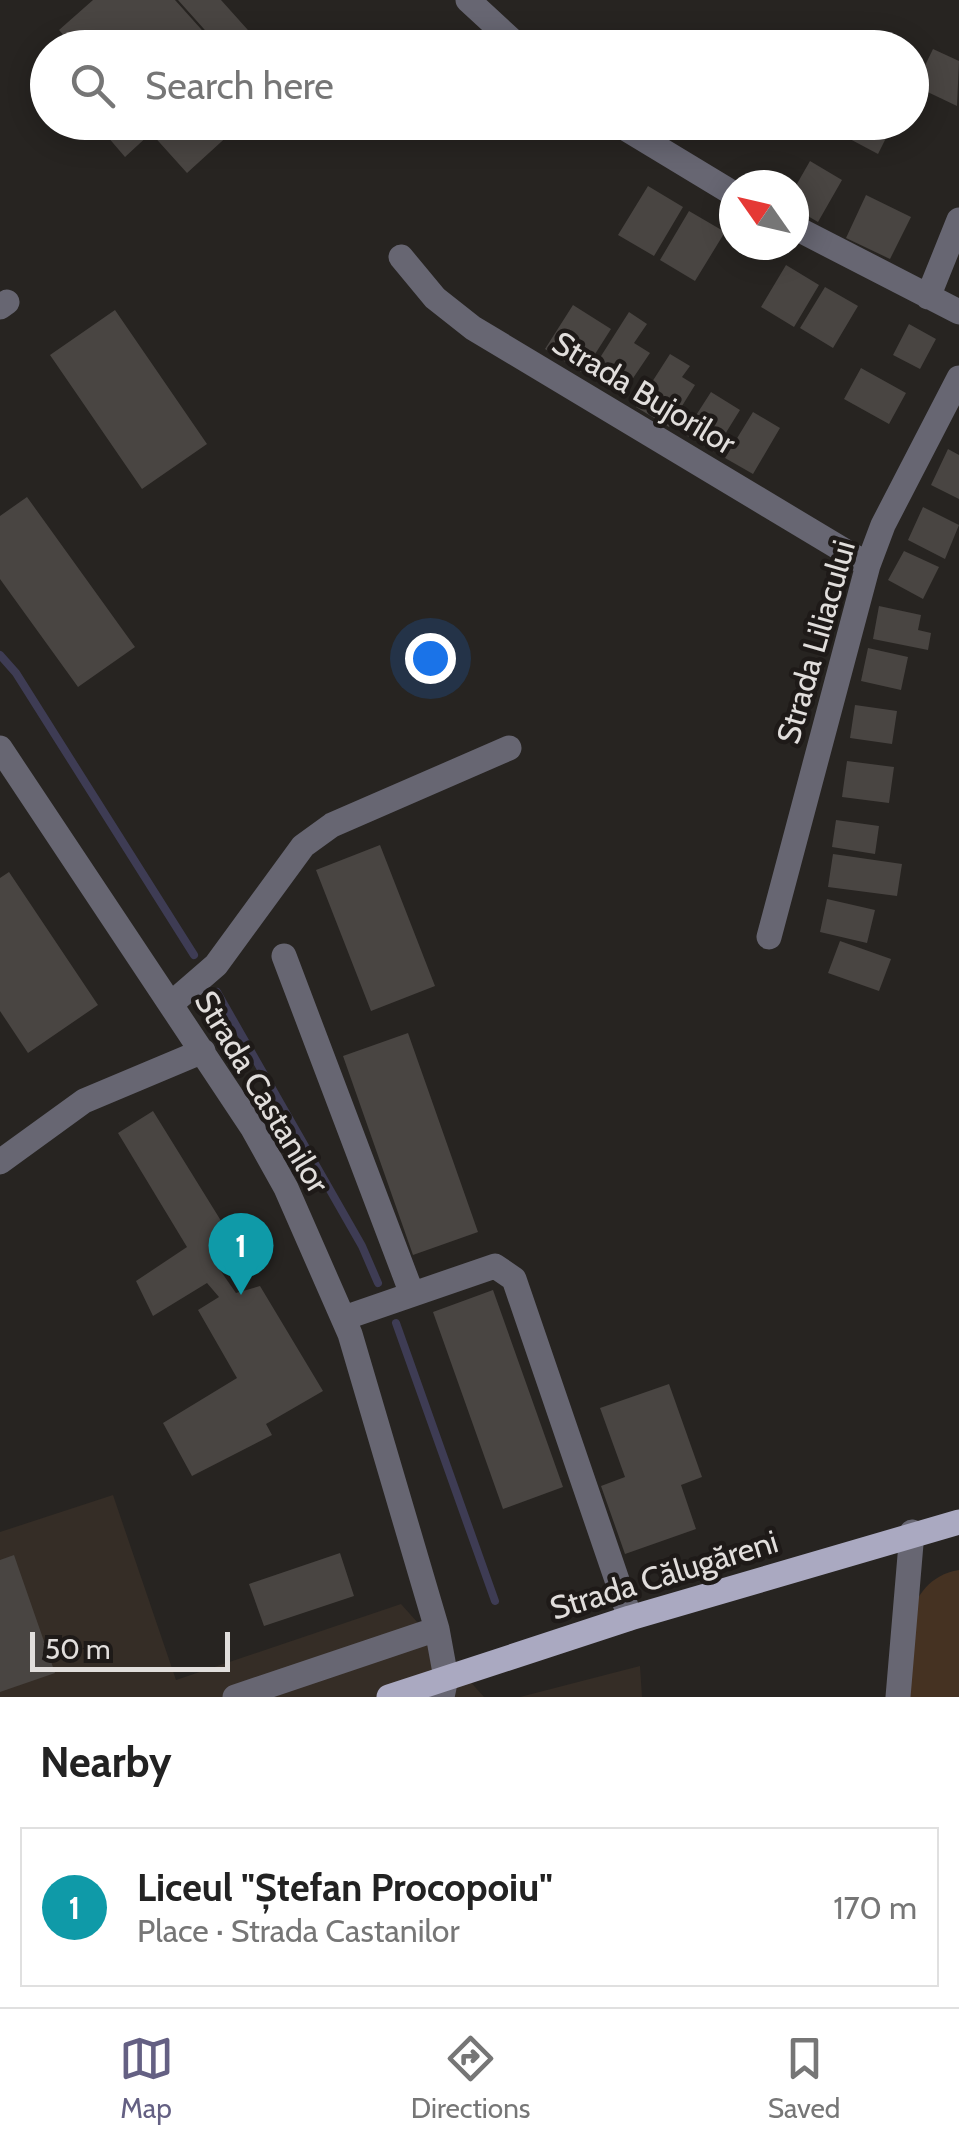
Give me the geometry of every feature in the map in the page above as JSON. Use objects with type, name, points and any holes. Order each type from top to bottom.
[{"type":"main road","name":"Strada Călugăreni","points":[[390,1697],[444,1687],[630,1618],[912,1532],[959,1522]]},
{"type":"street","points":[[468,0],[500,30]]},
{"type":"street","points":[[644,140],[719,185]]},
{"type":"street","points":[[928,297],[959,220]]},
{"type":"street","points":[[809,236],[959,312]]},
{"type":"street","name":"Strada Bujorilor","points":[[401,257],[434,298],[474,328],[868,565]]},
{"type":"street","name":"Strada Liliacului","points":[[770,938],[868,565],[883,526],[959,378]]},
{"type":"street","name":"Strada Castanilor","points":[[0,748],[203,1052],[286,1188],[344,1318],[437,1629],[444,1687]]},
{"type":"street","points":[[171,1004],[216,964],[303,846],[332,825],[509,748]]},
{"type":"street","points":[[284,956],[412,1294]]},
{"type":"street","points":[[0,1162],[84,1101],[203,1052]]},
{"type":"street","points":[[344,1318],[496,1266],[514,1279],[630,1618]]},
{"type":"street","points":[[898,1697],[912,1532]]},
{"type":"street","points":[[235,1697],[437,1629]]},
{"type":"shaded area","points":[[113,1495],[176,1680],[401,1604],[484,1697],[0,1697],[0,1532]]},
{"type":"shaded area","points":[[959,1570],[959,1697],[900,1697],[905,1640],[916,1603],[940,1576]]},
{"type":"shaded area","points":[[640,1666],[642,1697],[520,1697]]},
{"type":"building","points":[[93,0],[175,0],[202,30],[59,30]]},
{"type":"building","points":[[178,0],[221,0],[248,30],[205,30]]},
{"type":"building","points":[[933,49],[959,61],[957,106],[929,93],[929,57]]},
{"type":"building","points":[[110,140],[143,140],[125,157]]},
{"type":"building","points":[[157,140],[223,140],[187,173]]},
{"type":"building","points":[[852,140],[885,140],[878,154]]},
{"type":"building","points":[[810,161],[842,180],[818,222],[809,217],[809,170],[805,170]]},
{"type":"building","points":[[648,186],[683,207],[654,256],[618,235]]},
{"type":"building","points":[[866,195],[911,217],[890,259],[846,238]]},
{"type":"building","points":[[689,211],[719,228],[719,242],[695,281],[660,260]]},
{"type":"building","points":[[786,265],[819,285],[794,327],[761,307]]},
{"type":"building","points":[[825,287],[858,306],[833,348],[800,328]]},
{"type":"building","points":[[573,305],[611,329],[583,373],[545,349]]},
{"type":"building","points":[[115,310],[207,444],[142,489],[50,355]]},
{"type":"building","points":[[629,312],[647,324],[634,343],[650,353],[621,396],[589,375]]},
{"type":"building","points":[[909,324],[936,339],[920,369],[893,355]]},
{"type":"building","points":[[670,354],[690,366],[682,377],[695,385],[669,427],[636,407]]},
{"type":"building","points":[[861,368],[906,393],[889,424],[844,399]]},
{"type":"building","points":[[711,392],[740,410],[714,452],[684,434]]},
{"type":"building","points":[[753,412],[780,428],[753,474],[725,458]]},
{"type":"building","points":[[948,449],[959,455],[959,499],[931,485]]},
{"type":"building","points":[[27,497],[135,647],[78,687],[0,579],[0,516]]},
{"type":"building","points":[[923,507],[959,525],[945,559],[908,540]]},
{"type":"building","points":[[904,551],[939,567],[923,599],[888,580]]},
{"type":"building","points":[[879,606],[921,615],[918,630],[931,633],[928,650],[873,639]]},
{"type":"building","points":[[868,648],[908,657],[901,690],[861,681]]},
{"type":"building","points":[[855,705],[897,711],[892,744],[850,738]]},
{"type":"building","points":[[847,761],[894,767],[889,803],[842,797]]},
{"type":"building","points":[[836,820],[879,826],[875,854],[832,847]]},
{"type":"building","points":[[380,845],[435,986],[371,1011],[316,870]]},
{"type":"building","points":[[833,854],[902,864],[897,896],[828,887]]},
{"type":"building","points":[[9,872],[98,1005],[28,1053],[0,1011],[0,878]]},
{"type":"building","points":[[827,899],[875,910],[867,943],[820,932]]},
{"type":"building","points":[[840,941],[891,959],[879,991],[828,973]]},
{"type":"building","points":[[408,1033],[478,1232],[413,1255],[343,1056]]},
{"type":"building","points":[[153,1111],[223,1224],[233,1225],[246,1249],[220,1270],[236,1293],[260,1286],[323,1391],[266,1424],[272,1435],[192,1476],[163,1423],[237,1378],[198,1310],[219,1297],[207,1283],[153,1316],[136,1281],[187,1247],[118,1133]]},
{"type":"building","points":[[493,1290],[563,1487],[503,1509],[433,1312]]},
{"type":"building","points":[[669,1384],[702,1477],[681,1485],[696,1529],[625,1554],[601,1486],[625,1477],[600,1408]]},
{"type":"building","points":[[340,1553],[354,1596],[264,1626],[249,1584]]},
{"type":"building","points":[[14,1555],[55,1673],[0,1692],[0,1560]]},
{"type":"waterway","points":[[0,655],[16,673],[194,955]]},
{"type":"waterway","points":[[217,992],[362,1246],[378,1283]]},
{"type":"waterway","points":[[396,1323],[495,1601]]},
{"type":"place","name":"Liceul \"Ștefan Procopoiu\"","points":[[241,1295]]}]
